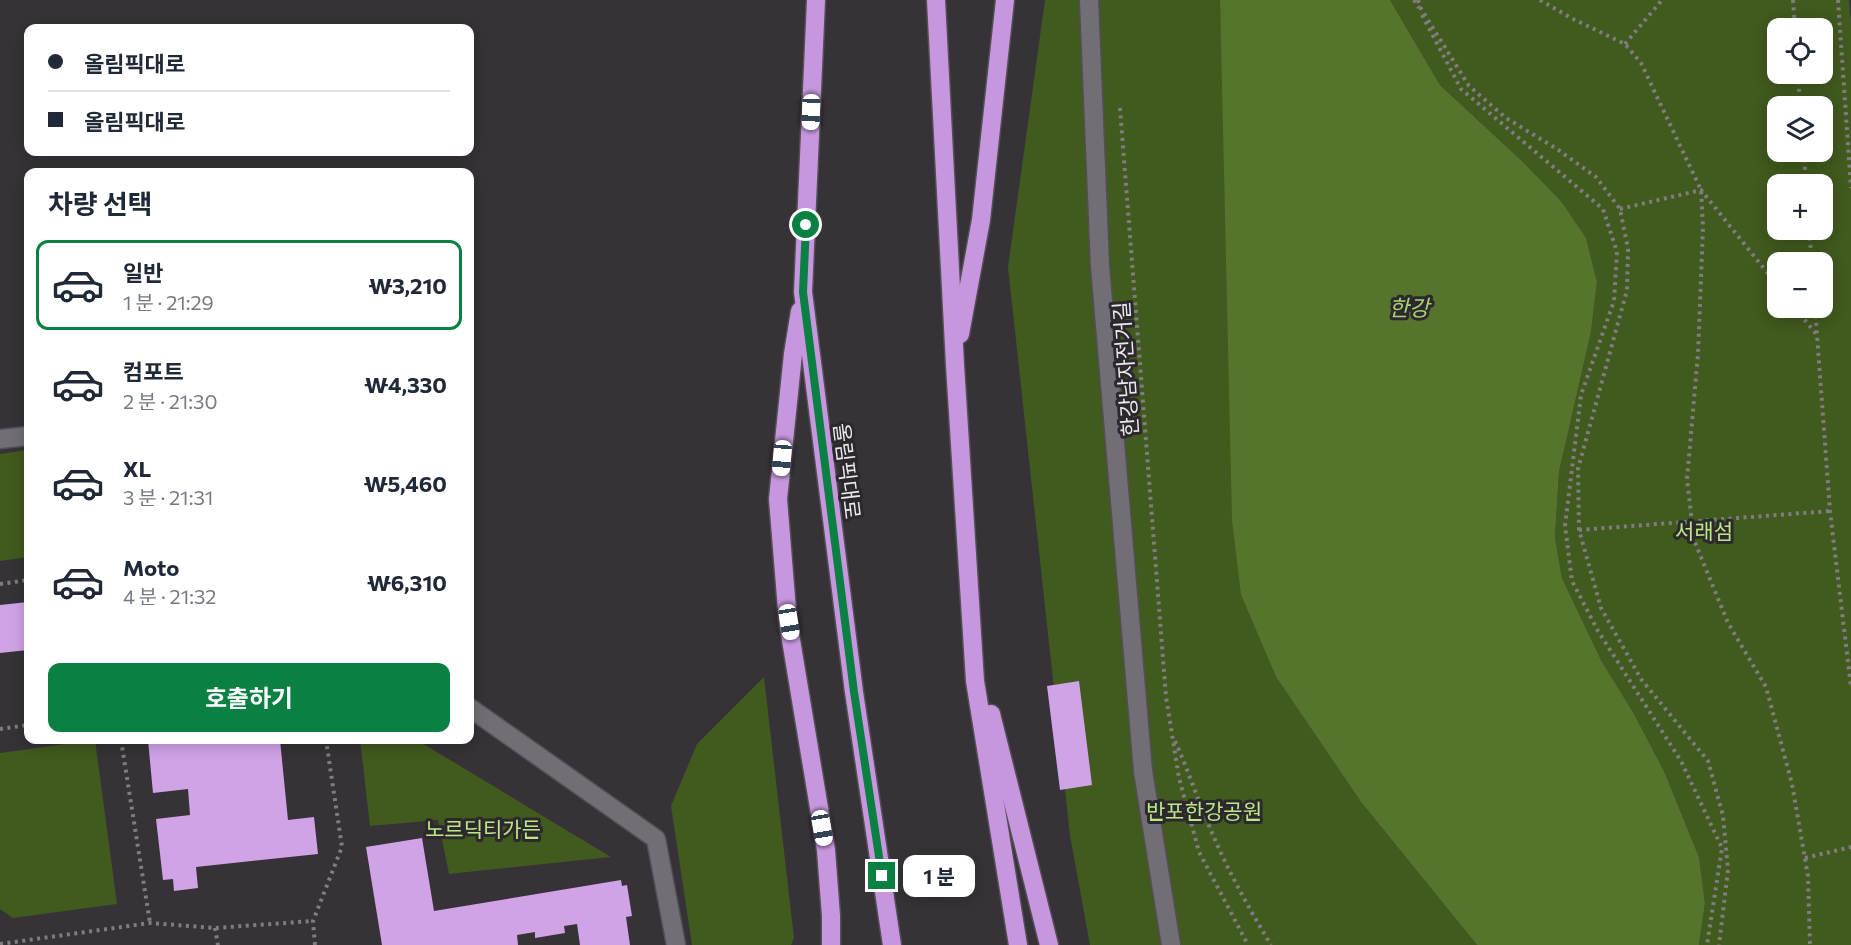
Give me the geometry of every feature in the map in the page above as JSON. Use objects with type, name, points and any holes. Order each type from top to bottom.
[{"type":"highway","name":"올림픽대로","points":[[816,0],[803,292],[854,692],[892,945]]},
{"type":"highway","points":[[936,0],[955,365],[975,681],[1018,945]]},
{"type":"highway","points":[[955,365],[981,220],[1005,0]]},
{"type":"highway","points":[[803,292],[793,354],[778,499],[789,622],[826,850],[831,945]]},
{"type":"highway","points":[[973,639],[1049,945]]},
{"type":"street","points":[[1089,0],[1100,266],[1143,771],[1171,945]]},
{"type":"street","points":[[0,439],[24,436]]},
{"type":"street","points":[[474,711],[656,839],[676,945]]},
{"type":"path","points":[[1416,0],[1469,87],[1506,118],[1557,149],[1596,177],[1620,209],[1628,249],[1627,290],[1578,469],[1579,530],[1601,608],[1641,679],[1708,761],[1723,816],[1728,870],[1719,945]]},
{"type":"path","points":[[1416,0],[1461,89],[1603,209],[1617,252],[1614,301],[1581,395],[1565,526],[1572,581],[1598,631],[1681,761],[1722,848],[1707,945]]},
{"type":"path","points":[[1540,0],[1625,44],[1641,63],[1701,190],[1767,272]]},
{"type":"path","points":[[1625,44],[1662,0]]},
{"type":"path","points":[[1793,0],[1794,18]]},
{"type":"path","points":[[1838,0],[1851,188]]},
{"type":"path","name":"한강남자전거길","points":[[1120,97],[1166,697],[1179,778],[1199,852],[1248,945]]},
{"type":"path","points":[[1620,209],[1701,190]]},
{"type":"path","points":[[1701,190],[1703,227],[1698,354],[1687,479],[1694,540],[1728,623],[1766,687],[1792,784],[1805,858],[1808,876],[1810,945]]},
{"type":"path","points":[[1803,318],[1817,335]]},
{"type":"path","points":[[1816,318],[1830,511],[1851,687]]},
{"type":"path","points":[[1579,530],[1830,511]]},
{"type":"path","points":[[0,584],[24,581]]},
{"type":"path","points":[[0,729],[24,726]]},
{"type":"path","name":"한강남자전거길","points":[[1173,735],[1191,775],[1213,835],[1251,911],[1271,945]]},
{"type":"path","points":[[122,744],[150,923]]},
{"type":"path","points":[[315,945],[313,921],[342,847],[327,744]]},
{"type":"path","points":[[1805,858],[1851,847]]},
{"type":"path","points":[[0,944],[150,923],[215,928],[313,921]]},
{"type":"path","points":[[215,928],[218,945]]},
{"type":"green space","name":"반포한강공원","points":[[1045,0],[1220,0],[1241,595],[1276,677],[1361,802],[1477,945],[1090,945],[1070,836],[1008,267]]},
{"type":"green space","name":"서래섬","points":[[1390,0],[1849,0],[1851,21],[1851,945],[1699,945],[1705,903],[1699,857],[1664,771],[1633,712],[1602,662],[1562,578],[1555,538],[1559,472],[1591,332],[1597,282],[1586,239],[1561,201],[1523,162],[1440,85]]},
{"type":"green space","points":[[24,451],[24,558],[0,561],[0,454]]},
{"type":"green space","points":[[764,677],[794,938],[791,945],[692,945],[671,806],[697,744]]},
{"type":"green space","points":[[66,744],[96,744],[117,904],[13,918],[0,909],[0,753]]},
{"type":"green space","name":"노르딕티가든","points":[[360,744],[424,744],[611,857],[449,874],[438,820],[370,826]]},
{"type":"water","name":"한강","points":[[1220,0],[1390,0],[1440,85],[1523,162],[1561,201],[1586,238],[1597,282],[1591,332],[1559,472],[1555,538],[1562,578],[1602,662],[1633,712],[1664,771],[1699,857],[1705,903],[1699,945],[1477,945],[1361,802],[1276,677],[1241,595],[1232,520]]},
{"type":"building","points":[[24,602],[24,650],[0,653],[0,605]]},
{"type":"building","points":[[1079,681],[1092,785],[1060,790],[1047,686]]},
{"type":"building","points":[[148,744],[280,744],[288,820],[314,817],[318,854],[196,867],[198,888],[174,891],[173,879],[163,880],[156,819],[190,815],[188,789],[153,793]]},
{"type":"building","points":[[422,838],[434,911],[621,880],[622,886],[627,885],[632,916],[626,917],[630,945],[580,945],[577,924],[564,926],[565,933],[535,938],[535,932],[517,935],[518,945],[382,945],[366,847]]},
{"type":"route","points":[[806,225],[803,292],[854,692],[882,876]]}]
